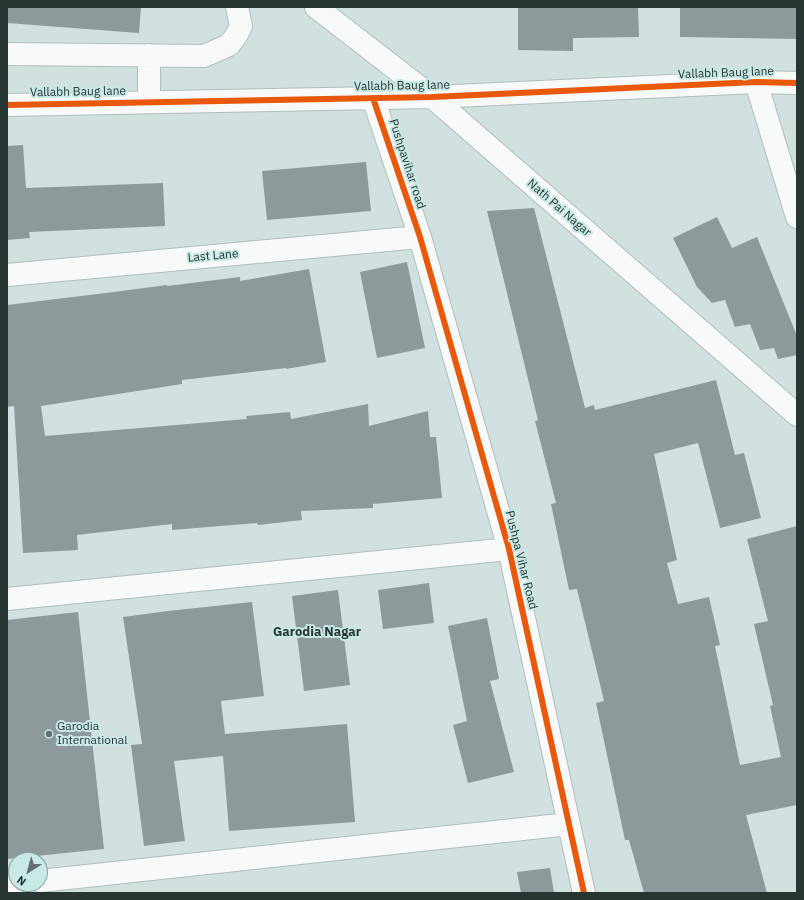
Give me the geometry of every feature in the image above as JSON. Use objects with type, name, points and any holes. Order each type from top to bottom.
[{"type":"street","points":[[7,54],[204,56],[229,46],[236,36],[240,26],[237,7]]},
{"type":"street","name":"Nath Pai Nagar","points":[[316,7],[432,97],[797,415]]},
{"type":"street","points":[[149,55],[149,102]]},
{"type":"street","points":[[756,82],[797,217]]},
{"type":"street","name":"Vallabh Baug lane","points":[[7,105],[432,97],[756,82],[797,83]]},
{"type":"street","name":"Pushpavihar road","points":[[373,98],[420,237]]},
{"type":"street","name":"Last Lane","points":[[7,275],[420,237]]},
{"type":"street","name":"Pushpa Vihar Road","points":[[420,237],[509,549],[584,893]]},
{"type":"street","points":[[7,599],[509,549]]},
{"type":"street","points":[[48,880],[569,824]]},
{"type":"building","points":[[7,7],[141,7],[139,33],[7,23]]},
{"type":"building","points":[[518,7],[638,7],[639,37],[573,38],[573,51],[518,50]]},
{"type":"building","points":[[680,7],[797,7],[797,39],[680,37]]},
{"type":"building","points":[[23,145],[26,188],[163,183],[165,226],[29,232],[30,238],[7,240],[7,146]]},
{"type":"building","points":[[366,162],[371,211],[267,220],[262,171]]},
{"type":"building","points":[[534,208],[585,408],[594,405],[595,410],[716,380],[735,455],[744,453],[761,518],[720,528],[698,443],[654,454],[677,560],[667,563],[678,604],[709,597],[720,645],[715,646],[740,765],[781,757],[770,706],[773,705],[754,624],[768,621],[747,539],[797,526],[797,805],[746,815],[767,893],[644,893],[629,840],[625,840],[596,703],[604,701],[577,589],[569,590],[551,504],[556,503],[535,421],[538,420],[487,211]]},
{"type":"building","points":[[717,217],[732,248],[757,237],[797,336],[797,355],[778,359],[774,348],[760,350],[750,324],[735,327],[725,300],[712,303],[697,287],[673,238]]},
{"type":"building","points":[[407,262],[425,348],[377,358],[360,272]]},
{"type":"building","points":[[309,269],[326,362],[286,369],[182,380],[182,384],[41,406],[45,436],[247,419],[246,416],[290,412],[291,419],[368,404],[369,426],[428,411],[430,437],[436,437],[442,498],[373,504],[373,508],[301,511],[302,520],[258,525],[257,523],[172,530],[172,524],[77,535],[78,550],[23,553],[14,406],[7,407],[7,305],[240,277],[240,281]]},
{"type":"building","points":[[429,583],[434,623],[383,629],[378,590]]},
{"type":"building","points":[[338,590],[350,685],[304,691],[292,596]]},
{"type":"building","points":[[252,602],[264,696],[221,701],[225,734],[347,724],[355,822],[229,831],[223,756],[174,761],[185,841],[144,846],[131,745],[142,744],[123,617]]},
{"type":"building","name":"Garodia International","points":[[78,612],[104,849],[48,855],[48,852],[8,852],[7,859],[7,620]]},
{"type":"building","points":[[487,618],[499,679],[490,681],[514,772],[468,783],[453,725],[467,721],[448,626]]},
{"type":"building","points":[[550,868],[554,893],[521,893],[517,872]]},
{"type":"cycle path","points":[[7,105],[432,97],[756,82],[797,83]]},
{"type":"cycle path","points":[[373,98],[420,237],[509,549],[584,893]]},
{"type":"place","name":"Garodia International","points":[[49,734]]},
{"type":"district","name":"Garodia Nagar","points":[[317,632]]}]
